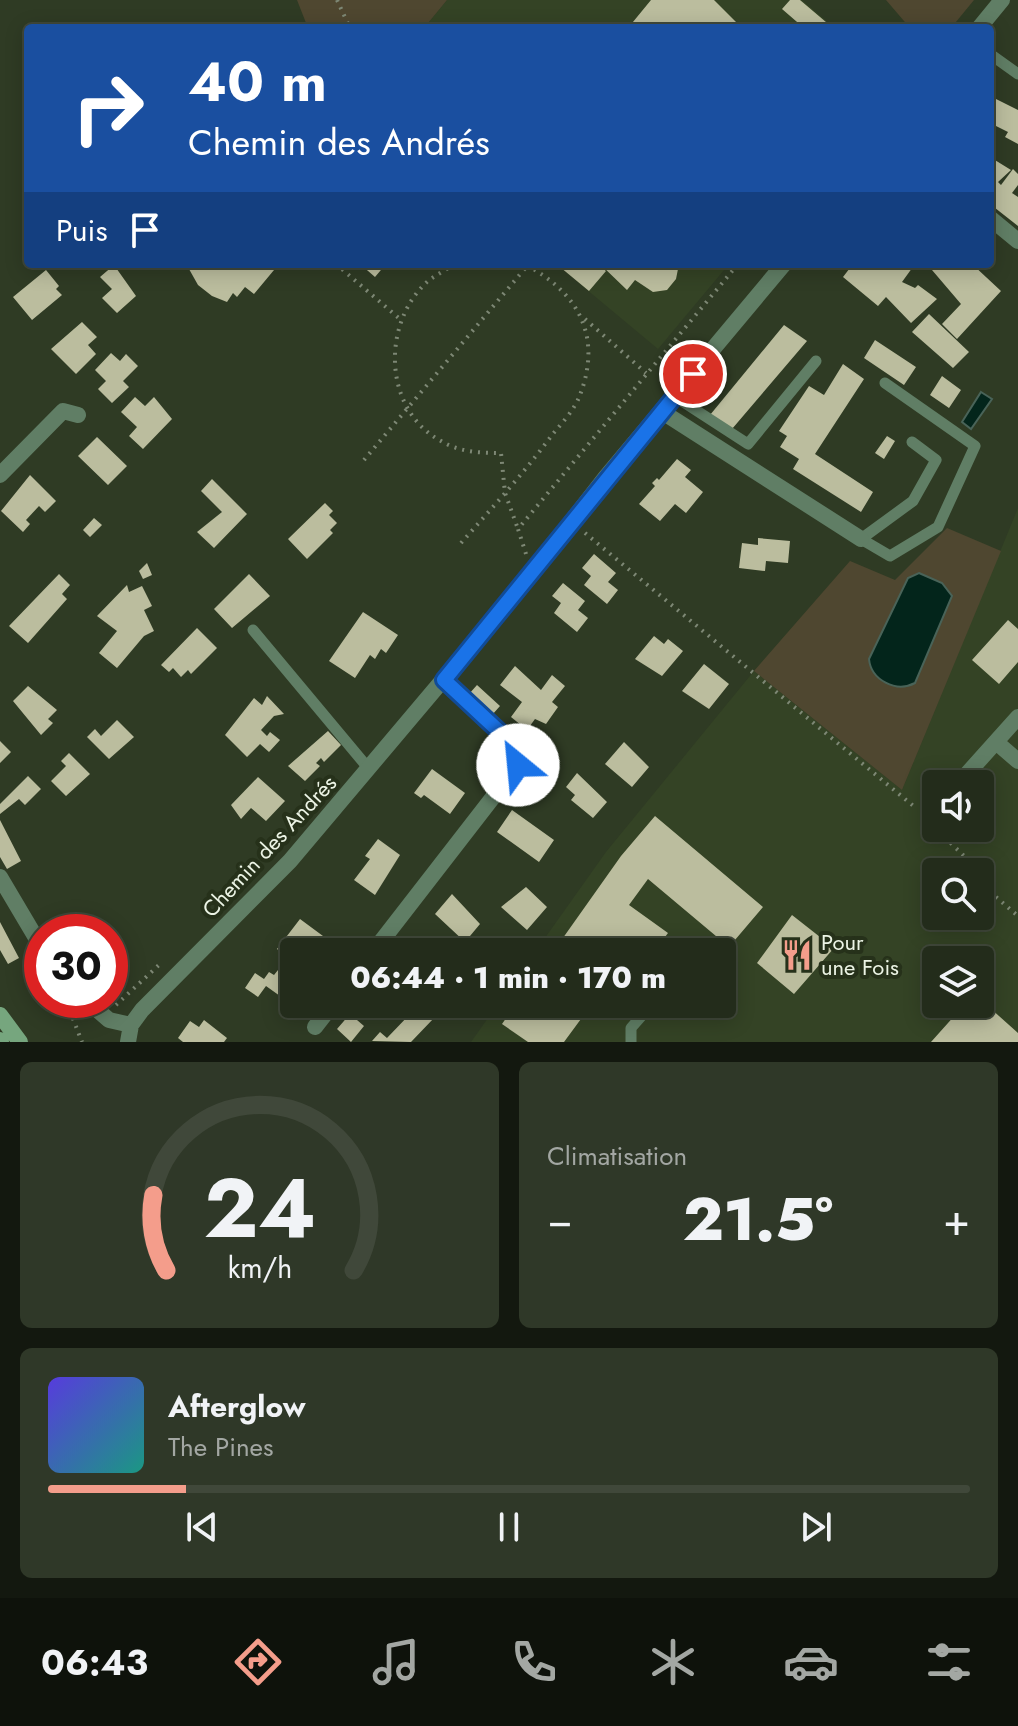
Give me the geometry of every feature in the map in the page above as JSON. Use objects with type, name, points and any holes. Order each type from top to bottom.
[{"type":"main road","points":[[0,1015],[20,1042]]},
{"type":"street","points":[[982,24],[1002,0]]},
{"type":"street","points":[[994,221],[1018,241]]},
{"type":"street","name":"Chemin des Andrés","points":[[129,1037],[290,861],[369,769],[781,268]]},
{"type":"street","points":[[0,475],[63,411],[78,415]]},
{"type":"street","points":[[661,411],[861,539]]},
{"type":"street","points":[[384,938],[518,765],[518,749],[444,680]]},
{"type":"street","points":[[971,770],[1018,717]]},
{"type":"street","points":[[996,742],[1018,761]]},
{"type":"street","points":[[0,877],[24,919]]},
{"type":"street","points":[[107,1018],[129,1037]]},
{"type":"street","points":[[315,1027],[322,1018]]},
{"type":"lane","points":[[994,57],[1018,74]]},
{"type":"lane","points":[[674,396],[748,444],[816,361]]},
{"type":"lane","points":[[885,383],[975,446],[938,527],[890,556],[861,539],[913,501],[936,460],[912,442]]},
{"type":"lane","points":[[253,630],[369,769]]},
{"type":"lane","points":[[631,1042],[631,1028],[640,1018]]},
{"type":"path","points":[[337,0],[348,24]]},
{"type":"path","points":[[341,268],[401,320]]},
{"type":"path","points":[[448,268],[428,282],[401,320],[394,360],[408,407],[424,429],[440,441],[462,450],[501,453],[505,493],[526,554],[516,566]]},
{"type":"path","points":[[364,460],[524,268]]},
{"type":"path","points":[[532,268],[572,298],[584,318],[646,373]]},
{"type":"path","points":[[518,529],[735,268]]},
{"type":"path","points":[[461,543],[505,493],[581,395],[587,355],[584,318]]},
{"type":"path","points":[[572,520],[891,790],[922,810]]},
{"type":"path","points":[[945,842],[982,873],[988,890],[1018,916]]},
{"type":"path","points":[[109,1020],[119,999],[166,959]]},
{"type":"path","points":[[73,1018],[82,1042]]},
{"type":"shaded area","points":[[297,0],[447,0],[427,24],[306,24]]},
{"type":"shaded area","points":[[447,0],[802,0],[830,24],[427,24]]},
{"type":"shaded area","points":[[886,0],[974,0],[954,24],[907,24]]},
{"type":"shaded area","points":[[561,268],[726,268],[658,349]]},
{"type":"shaded area","points":[[981,392],[992,399],[971,429],[962,422]]},
{"type":"shaded area","points":[[1018,508],[1018,1042],[471,1042],[488,1018],[736,1018],[736,938],[545,938],[606,852],[754,671],[902,790]]},
{"type":"shaded area","points":[[947,528],[1001,551],[902,790],[754,671],[850,561],[895,580]]},
{"type":"shaded area","points":[[919,573],[942,583],[952,596],[915,683],[893,685],[874,673],[869,659],[908,578]]},
{"type":"building","points":[[651,0],[714,0],[738,24],[631,24]]},
{"type":"building","points":[[790,0],[800,0],[828,24],[799,24],[782,9]]},
{"type":"building","points":[[994,98],[1018,110],[1018,144],[1005,137],[1008,132],[994,125]]},
{"type":"building","points":[[994,159],[1011,170],[998,182],[1001,185],[1013,169],[1018,174],[1018,185],[1012,193],[1018,197],[1018,226],[994,207]]},
{"type":"building","points":[[110,268],[116,268],[136,296],[117,313],[102,298],[112,289],[100,277]]},
{"type":"building","points":[[276,268],[254,294],[245,287],[237,297],[233,293],[227,302],[212,296],[198,285],[189,269]]},
{"type":"building","points":[[365,268],[383,268],[375,277]]},
{"type":"building","points":[[561,268],[602,268],[606,271],[589,291]]},
{"type":"building","points":[[604,268],[678,268],[676,279],[667,290],[653,292],[635,280],[627,290]]},
{"type":"building","points":[[850,268],[912,268],[902,282],[915,288],[918,285],[937,299],[911,323],[886,297],[878,306],[843,277]]},
{"type":"building","points":[[976,268],[1001,291],[957,339],[942,324],[961,304],[932,270]]},
{"type":"building","points":[[46,270],[62,295],[32,320],[13,297]]},
{"type":"building","points":[[929,314],[969,352],[953,368],[912,332]]},
{"type":"building","points":[[82,322],[97,337],[88,345],[96,354],[76,374],[51,349]]},
{"type":"building","points":[[784,325],[807,341],[732,429],[710,415]]},
{"type":"building","points":[[875,340],[916,367],[904,385],[864,358]]},
{"type":"building","points":[[111,353],[120,361],[126,354],[138,366],[123,381],[129,387],[112,403],[98,389],[106,381],[95,370]]},
{"type":"building","points":[[843,364],[864,379],[815,454],[873,492],[861,512],[793,469],[799,459],[780,447],[787,436],[779,431],[809,386],[824,395]]},
{"type":"building","points":[[942,376],[961,390],[949,408],[930,395]]},
{"type":"building","points":[[135,397],[145,406],[154,397],[172,419],[143,449],[129,436],[137,427],[121,412]]},
{"type":"building","points":[[887,436],[895,441],[884,459],[875,453]]},
{"type":"building","points":[[97,437],[127,466],[108,485],[78,456]]},
{"type":"building","points":[[677,459],[691,470],[685,477],[703,492],[686,513],[675,504],[660,521],[639,504],[655,486],[652,483],[657,478],[659,480]]},
{"type":"building","points":[[30,475],[56,501],[45,512],[39,506],[26,520],[30,524],[23,532],[1,511]]},
{"type":"building","points":[[212,479],[247,514],[214,548],[197,532],[222,512],[201,491]]},
{"type":"building","points":[[325,503],[333,511],[329,515],[337,523],[330,530],[333,533],[307,559],[288,539]]},
{"type":"building","points":[[94,518],[102,525],[90,537],[83,530]]},
{"type":"building","points":[[758,538],[790,541],[788,563],[766,561],[765,571],[739,568],[742,543],[758,545]]},
{"type":"building","points":[[594,554],[616,573],[608,582],[618,590],[607,604],[584,585],[591,576],[582,568]]},
{"type":"building","points":[[147,563],[152,575],[143,579],[139,571]]},
{"type":"building","points":[[59,574],[70,585],[62,594],[67,599],[28,643],[9,626]]},
{"type":"building","points":[[249,574],[270,596],[232,628],[214,609]]},
{"type":"building","points":[[563,583],[585,601],[578,610],[588,618],[577,632],[554,613],[561,603],[552,596]]},
{"type":"building","points":[[127,585],[129,592],[142,586],[152,606],[144,610],[154,631],[144,636],[117,668],[99,653],[117,631],[97,616]]},
{"type":"building","points":[[363,612],[398,635],[386,653],[381,649],[375,659],[370,655],[355,678],[329,661]]},
{"type":"building","points":[[1008,620],[1018,629],[1018,662],[999,684],[972,660]]},
{"type":"building","points":[[197,628],[217,648],[191,674],[188,670],[181,677],[173,668],[169,672],[161,665]]},
{"type":"building","points":[[654,636],[664,644],[668,639],[683,651],[662,676],[635,659]]},
{"type":"building","points":[[704,664],[729,684],[709,709],[682,691]]},
{"type":"building","points":[[515,666],[541,690],[552,675],[565,686],[552,702],[558,707],[546,724],[535,719],[527,730],[511,717],[522,702],[500,685]]},
{"type":"building","points":[[477,685],[500,706],[492,715],[469,694]]},
{"type":"building","points":[[28,686],[57,710],[48,719],[53,723],[41,735],[13,701]]},
{"type":"building","points":[[267,696],[284,714],[274,716],[261,730],[267,736],[270,732],[280,740],[269,752],[260,744],[247,757],[225,735],[254,698],[262,705]]},
{"type":"building","points":[[117,720],[134,737],[109,759],[87,737],[95,729],[101,736]]},
{"type":"building","points":[[328,731],[341,745],[324,762],[321,758],[316,763],[320,766],[305,781],[288,766]]},
{"type":"building","points":[[0,741],[11,752],[0,763]]},
{"type":"building","points":[[624,742],[649,767],[632,787],[605,764]]},
{"type":"building","points":[[69,753],[90,774],[66,796],[51,781],[66,766],[61,761]]},
{"type":"building","points":[[432,769],[465,793],[450,814],[424,795],[421,798],[414,793]]},
{"type":"building","points":[[577,773],[607,802],[593,818],[571,800],[575,795],[566,787]]},
{"type":"building","points":[[28,776],[41,789],[25,805],[19,799],[0,814],[0,804]]},
{"type":"building","points":[[258,777],[285,801],[266,821],[251,808],[241,819],[231,805]]},
{"type":"building","points":[[512,810],[554,840],[539,862],[497,832]]},
{"type":"building","points":[[655,816],[763,907],[736,939],[718,938],[648,879],[629,905],[668,933],[664,938],[563,938],[621,856]]},
{"type":"building","points":[[0,820],[21,861],[7,869],[0,857]]},
{"type":"building","points":[[378,839],[400,855],[375,895],[354,880],[370,859],[365,856]]},
{"type":"building","points":[[526,887],[547,907],[527,930],[501,907]]},
{"type":"building","points":[[452,894],[480,924],[468,938],[461,938],[435,914]]},
{"type":"building","points":[[792,915],[834,948],[794,994],[757,963]]},
{"type":"building","points":[[300,919],[323,936],[322,938],[285,938]]},
{"type":"building","points":[[0,922],[19,958],[8,964],[0,950]]},
{"type":"building","points":[[280,968],[280,996],[266,986],[258,997],[245,988],[255,973],[264,979],[269,972],[274,975]]},
{"type":"building","points":[[994,1012],[1018,1033],[1018,1042],[931,1042],[952,1018],[994,1018]]},
{"type":"building","points":[[347,1018],[355,1018],[364,1026],[351,1042],[337,1029]]},
{"type":"building","points":[[406,1018],[434,1018],[411,1042],[372,1041],[380,1032],[387,1038]]},
{"type":"building","points":[[506,1018],[582,1018],[564,1042],[528,1042],[502,1024]]},
{"type":"building","points":[[204,1020],[227,1038],[224,1042],[183,1042],[178,1038],[190,1021],[199,1027]]},
{"type":"place","name":"Pour une Fois","points":[[797,955]]},
{"type":"route","points":[[518,765],[518,749],[444,680],[605,478],[693,374]]}]
